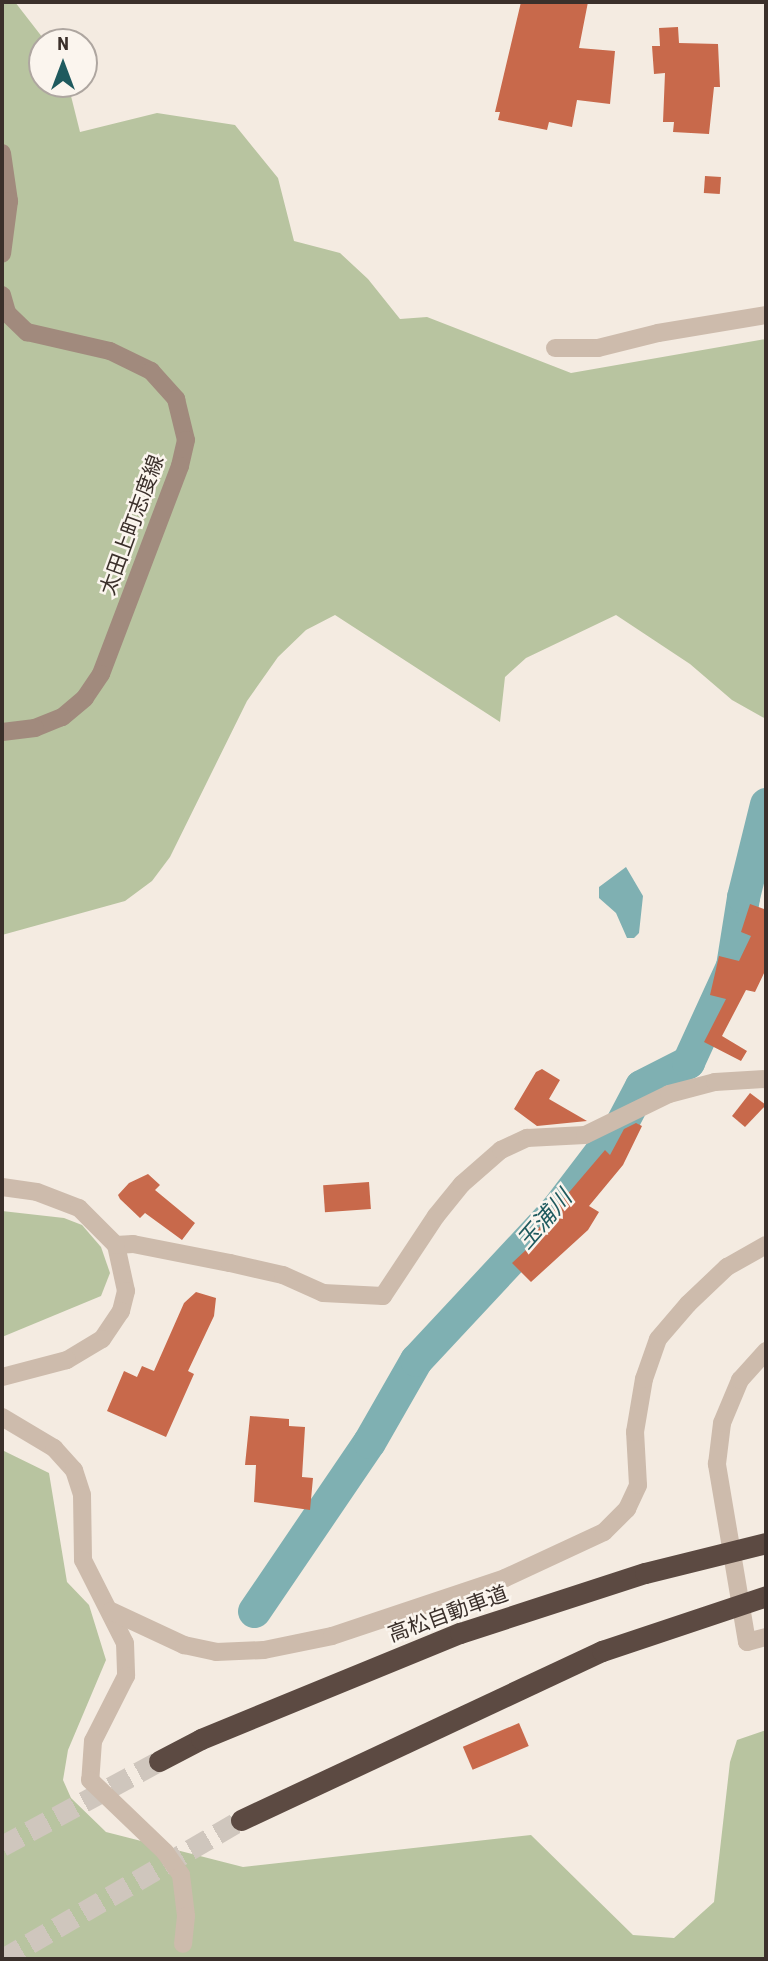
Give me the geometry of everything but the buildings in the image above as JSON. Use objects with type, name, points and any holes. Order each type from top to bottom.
[{"type":"highway","name":"高松自動車道","points":[[159,1761],[214,1733],[460,1633],[645,1573],[766,1543]]},
{"type":"highway","points":[[241,1820],[602,1651],[766,1596]]},
{"type":"main road","points":[[2,153],[9,201],[2,254]]},
{"type":"main road","name":"太田上町志度線","points":[[2,295],[8,313],[27,332],[54,341],[110,351],[151,371],[176,399],[186,440],[180,466],[101,674],[85,698],[62,716],[35,728],[2,732]]},
{"type":"street","points":[[555,348],[598,348],[658,333],[766,315]]},
{"type":"street","points":[[116,1245],[133,1244],[283,1275],[323,1293],[383,1296],[436,1216],[462,1184],[501,1150],[527,1138],[585,1135],[669,1094],[715,1082],[766,1079]]},
{"type":"street","points":[[2,1187],[37,1192],[79,1208],[116,1245],[126,1291],[121,1311],[102,1339],[67,1360],[2,1377]]},
{"type":"street","points":[[111,1611],[184,1645],[216,1652],[264,1650],[332,1636],[505,1578],[604,1532],[627,1509],[638,1485],[635,1432],[644,1379],[658,1339],[727,1267],[766,1245]]},
{"type":"street","points":[[766,1351],[740,1380],[722,1423],[717,1464],[746,1636],[766,1637]]},
{"type":"street","points":[[2,1417],[54,1448],[74,1470],[82,1494],[83,1560],[125,1643],[126,1676],[93,1741],[90,1780],[165,1852],[181,1875],[186,1916],[183,1944]]},
{"type":"green space","points":[[2,2],[15,2],[35,28],[28,28],[28,98],[72,98],[80,132],[157,113],[235,125],[278,178],[294,241],[340,253],[368,279],[400,319],[427,317],[571,373],[766,339],[766,719],[732,700],[690,664],[616,615],[526,658],[505,677],[500,722],[335,615],[306,630],[278,657],[247,701],[170,857],[152,881],[125,901],[2,935]]},
{"type":"green space","points":[[2,1211],[64,1218],[82,1225],[101,1247],[110,1273],[101,1296],[2,1337]]},
{"type":"green space","points":[[2,1450],[49,1473],[67,1582],[89,1605],[106,1660],[68,1750],[63,1780],[71,1798],[106,1832],[243,1867],[531,1835],[633,1935],[674,1938],[714,1902],[730,1762],[737,1740],[766,1730],[766,1959],[2,1959]]},
{"type":"water","points":[[626,867],[643,896],[639,933],[634,938],[627,938],[616,913],[599,898],[599,887]]},
{"type":"waterway","name":"玉浦川","points":[[254,1611],[369,1442],[416,1360],[556,1210],[620,1126],[641,1086],[688,1062],[732,966],[743,897],[766,804]]},
{"type":"tunnel","points":[[2,1846],[159,1761]]},
{"type":"tunnel","points":[[3,1959],[241,1820]]}]
